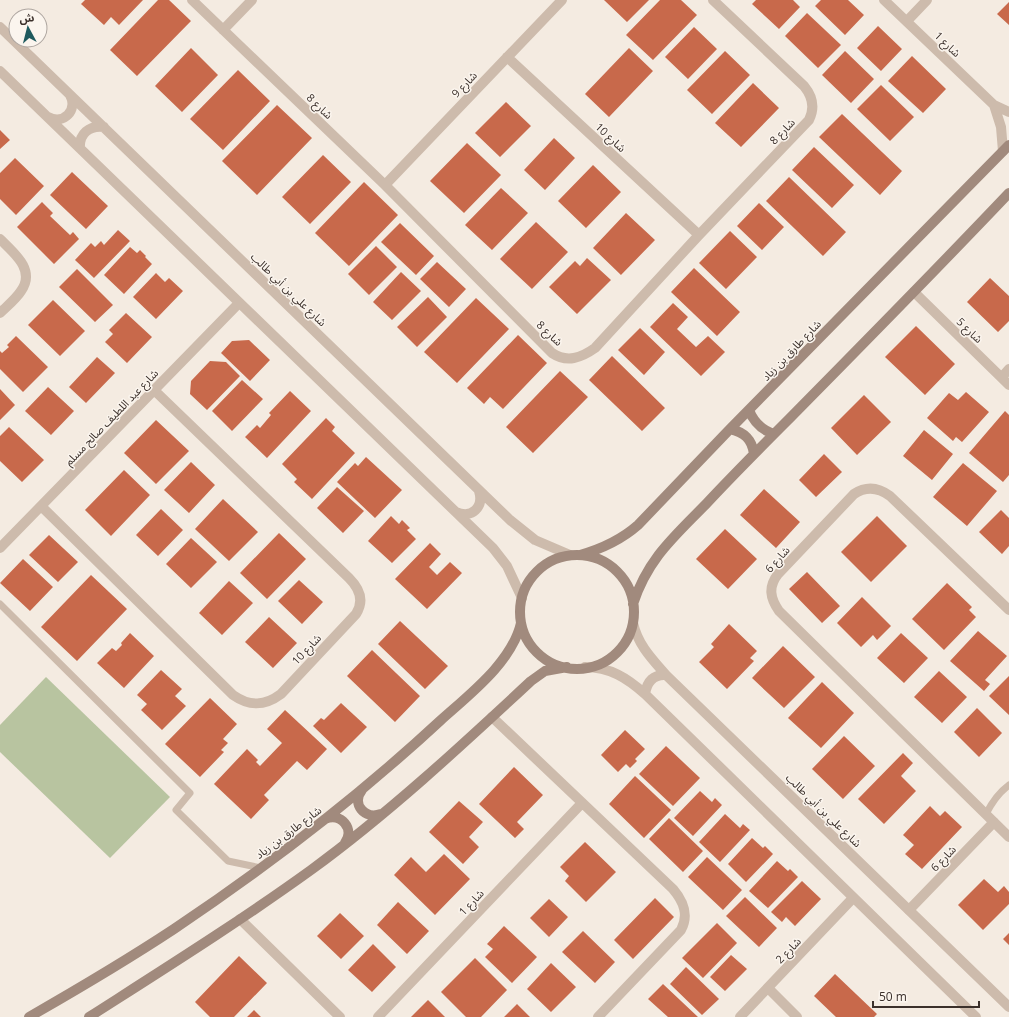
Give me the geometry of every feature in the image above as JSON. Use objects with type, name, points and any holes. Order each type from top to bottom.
[{"type":"main road","name":"شارع طارق بن زياد","points":[[575,555],[604,547],[635,528],[1006,148]]},
{"type":"main road","points":[[89,1017],[240,919],[311,870],[382,814],[531,681],[541,674],[551,669],[567,667],[585,668],[604,661],[619,649],[628,637],[638,590],[646,572],[660,553],[754,454],[914,292],[1009,193]]},
{"type":"main road","points":[[749,410],[752,417],[761,428],[774,434]]},
{"type":"main road","points":[[730,429],[737,431],[749,440],[753,446],[754,454]]},
{"type":"main road","points":[[567,667],[549,661],[534,649],[524,632],[521,623],[520,606],[522,598],[529,582],[540,569],[554,560],[575,555],[599,559],[615,570],[627,585],[634,604]]},
{"type":"main road","name":"شارع طارق بن زياد","points":[[29,1017],[89,982],[173,929],[261,868],[363,788],[421,739],[500,664],[517,638],[521,623]]},
{"type":"main road","points":[[363,788],[359,793],[358,799],[359,806],[362,811],[373,816],[382,814]]},
{"type":"main road","points":[[324,819],[335,817],[344,822],[349,832],[348,838],[344,844]]},
{"type":"street","name":"شارع 8","points":[[192,0],[385,185],[552,353],[559,358],[565,359],[577,358],[595,348],[808,120],[812,112],[813,106],[811,96],[804,86],[713,0]]},
{"type":"street","points":[[223,30],[252,0]]},
{"type":"street","name":"شارع 9","points":[[385,185],[562,0]]},
{"type":"street","name":"شارع 1","points":[[884,0],[994,105],[1009,112]]},
{"type":"street","points":[[907,21],[927,0]]},
{"type":"street","name":"شارع علي بن أبي طالب","points":[[0,27],[510,520],[527,535],[544,545],[575,555]]},
{"type":"street","name":"شارع 10","points":[[508,56],[699,235]]},
{"type":"street","points":[[0,71],[500,556],[514,579],[522,598]]},
{"type":"street","points":[[46,116],[56,120],[66,117],[69,114],[72,110],[73,99],[67,91]]},
{"type":"street","name":"شارع 1","points":[[994,105],[1006,148]]},
{"type":"street","points":[[80,148],[81,139],[86,131],[94,127],[104,127]]},
{"type":"street","points":[[0,239],[23,262],[26,279],[21,292],[0,313]]},
{"type":"street","name":"شارع 5","points":[[914,292],[1005,381]]},
{"type":"street","name":"شارع عبد اللطيف صالح مسلم","points":[[0,548],[238,303]]},
{"type":"street","points":[[1005,381],[1009,369]]},
{"type":"street","name":"شارع 10","points":[[40,506],[234,695],[245,702],[252,704],[269,701],[281,694],[356,614],[361,603],[357,586],[154,390]]},
{"type":"street","name":"شارع 6","points":[[1009,610],[890,496],[877,488],[863,489],[854,494],[778,574],[771,586],[772,596],[779,611],[1009,837]]},
{"type":"street","points":[[456,512],[466,514],[475,510],[481,501],[479,491]]},
{"type":"street","name":"شارع علي بن أبي طالب","points":[[632,623],[636,635],[646,652],[666,675],[1009,1007]]},
{"type":"street","points":[[585,668],[606,669],[614,672],[629,680],[645,694],[972,1016]]},
{"type":"street","points":[[645,694],[649,681],[654,677],[666,675]]},
{"type":"street","points":[[492,717],[677,894],[683,904],[686,918],[681,930],[598,1017]]},
{"type":"street","name":"شارع 1","points":[[378,1017],[582,803]]},
{"type":"street","name":"شارع 6","points":[[909,910],[994,822]]},
{"type":"street","name":"شارع 2","points":[[740,1017],[853,898]]},
{"type":"street","points":[[240,919],[340,1017]]},
{"type":"street","points":[[768,988],[797,1017]]},
{"type":"lane","points":[[0,604],[190,793],[176,810],[228,861],[261,868]]},
{"type":"lane","points":[[986,814],[1000,792],[1009,785]]},
{"type":"green space","points":[[46,677],[170,797],[110,858],[0,752],[0,725]]},
{"type":"building","points":[[85,0],[143,0],[119,25],[111,17],[104,25],[81,4]]},
{"type":"building","points":[[158,0],[169,0],[191,21],[137,76],[110,50]]},
{"type":"building","points":[[604,0],[649,0],[627,22]]},
{"type":"building","points":[[660,0],[681,0],[697,15],[653,60],[626,35]]},
{"type":"building","points":[[756,0],[793,0],[800,7],[779,29],[752,4]]},
{"type":"building","points":[[821,0],[848,0],[864,15],[845,35],[815,6]]},
{"type":"building","points":[[1009,2],[1009,25],[997,14]]},
{"type":"building","points":[[807,13],[841,45],[818,68],[785,36]]},
{"type":"building","points":[[878,26],[902,49],[881,71],[857,48]]},
{"type":"building","points":[[694,27],[717,49],[688,79],[665,57]]},
{"type":"building","points":[[191,48],[218,75],[182,112],[155,86]]},
{"type":"building","points":[[629,48],[653,71],[609,117],[585,94]]},
{"type":"building","points":[[725,51],[750,75],[712,114],[687,90]]},
{"type":"building","points":[[845,51],[874,79],[851,103],[822,75]]},
{"type":"building","points":[[912,56],[946,89],[923,113],[888,81]]},
{"type":"building","points":[[238,70],[270,101],[223,150],[190,119]]},
{"type":"building","points":[[753,83],[779,108],[741,147],[715,123]]},
{"type":"building","points":[[881,85],[914,117],[890,141],[857,109]]},
{"type":"building","points":[[506,102],[531,126],[500,157],[475,133]]},
{"type":"building","points":[[277,105],[312,138],[257,195],[222,161]]},
{"type":"building","points":[[842,114],[902,171],[880,195],[819,137]]},
{"type":"building","points":[[0,130],[10,140],[0,149]]},
{"type":"building","points":[[554,138],[575,158],[545,190],[524,170]]},
{"type":"building","points":[[467,143],[501,175],[464,213],[430,181]]},
{"type":"building","points":[[814,147],[854,185],[832,208],[792,170]]},
{"type":"building","points":[[323,155],[351,182],[310,224],[282,197]]},
{"type":"building","points":[[15,158],[44,186],[16,215],[0,199],[0,173]]},
{"type":"building","points":[[593,165],[621,192],[586,228],[558,201]]},
{"type":"building","points":[[72,172],[108,206],[86,229],[50,195]]},
{"type":"building","points":[[789,177],[846,232],[823,256],[766,201]]},
{"type":"building","points":[[364,182],[398,215],[349,266],[315,233]]},
{"type":"building","points":[[501,188],[528,213],[492,250],[465,225]]},
{"type":"building","points":[[42,202],[53,213],[50,216],[70,235],[73,232],[79,239],[54,264],[17,227]]},
{"type":"building","points":[[759,203],[784,227],[762,250],[737,226]]},
{"type":"building","points":[[626,213],[655,240],[621,275],[593,248]]},
{"type":"building","points":[[536,222],[568,252],[532,289],[500,259]]},
{"type":"building","points":[[400,223],[434,256],[416,275],[381,242]]},
{"type":"building","points":[[118,230],[130,241],[94,278],[75,260],[91,243],[95,247],[101,241],[104,245]]},
{"type":"building","points":[[730,231],[757,257],[726,289],[699,263]]},
{"type":"building","points":[[376,246],[397,267],[369,295],[348,274]]},
{"type":"building","points":[[130,247],[137,253],[140,250],[152,264],[124,294],[104,275]]},
{"type":"building","points":[[587,258],[611,280],[577,314],[549,287],[575,261],[580,266]]},
{"type":"building","points":[[437,262],[466,289],[449,307],[420,279]]},
{"type":"building","points":[[694,268],[740,312],[717,336],[671,292]]},
{"type":"building","points":[[77,269],[113,305],[95,322],[59,287]]},
{"type":"building","points":[[401,272],[421,291],[392,320],[373,302]]},
{"type":"building","points":[[156,273],[165,282],[169,278],[183,291],[156,319],[133,297]]},
{"type":"building","points":[[990,278],[1009,296],[1009,321],[998,332],[967,302]]},
{"type":"building","points":[[428,297],[447,317],[417,347],[397,327]]},
{"type":"building","points":[[476,298],[509,329],[457,383],[424,352]]},
{"type":"building","points":[[53,300],[85,331],[60,356],[28,325]]},
{"type":"building","points":[[673,303],[688,317],[677,329],[696,347],[708,336],[725,352],[701,376],[650,327]]},
{"type":"building","points":[[126,313],[152,337],[127,363],[105,342],[113,334],[109,330]]},
{"type":"building","points":[[916,326],[955,364],[925,395],[885,357]]},
{"type":"building","points":[[640,328],[665,352],[644,375],[618,350]]},
{"type":"building","points":[[518,335],[547,363],[503,409],[490,397],[484,404],[467,388]]},
{"type":"building","points":[[16,336],[48,367],[23,392],[0,369],[0,351],[2,353],[9,347],[7,345]]},
{"type":"building","points":[[249,340],[270,360],[250,381],[221,353],[232,341]]},
{"type":"building","points":[[612,356],[665,408],[642,431],[589,380]]},
{"type":"building","points":[[97,357],[115,373],[86,403],[69,387]]},
{"type":"building","points":[[210,361],[226,362],[240,376],[207,410],[190,394],[191,381]]},
{"type":"building","points":[[560,371],[588,397],[533,453],[506,427]]},
{"type":"building","points":[[242,380],[263,399],[232,431],[212,411]]},
{"type":"building","points":[[48,387],[74,411],[51,435],[25,411]]},
{"type":"building","points":[[0,389],[15,405],[0,420]]},
{"type":"building","points":[[290,391],[311,411],[267,458],[245,437],[257,425],[260,428],[271,415],[269,413]]},
{"type":"building","points":[[966,392],[989,412],[962,442],[956,437],[953,441],[927,418],[949,393],[958,400]]},
{"type":"building","points":[[864,395],[891,422],[857,455],[831,428]]},
{"type":"building","points":[[1005,411],[1009,415],[1009,475],[1003,482],[969,453]]},
{"type":"building","points":[[326,418],[335,427],[332,431],[355,453],[312,499],[294,482],[297,479],[282,464]]},
{"type":"building","points":[[156,420],[189,451],[156,484],[124,453]]},
{"type":"building","points":[[9,427],[44,460],[22,482],[0,461],[0,436]]},
{"type":"building","points":[[924,430],[953,454],[932,480],[903,456]]},
{"type":"building","points":[[824,454],[842,472],[816,497],[799,480]]},
{"type":"building","points":[[366,457],[402,490],[375,518],[337,482],[355,463],[358,466]]},
{"type":"building","points":[[191,462],[215,485],[189,513],[164,490]]},
{"type":"building","points":[[963,463],[997,491],[967,526],[933,497]]},
{"type":"building","points":[[124,470],[150,495],[111,536],[85,510]]},
{"type":"building","points":[[337,487],[364,511],[343,533],[317,508]]},
{"type":"building","points":[[764,489],[800,522],[776,548],[740,515]]},
{"type":"building","points":[[223,499],[258,532],[229,561],[195,529]]},
{"type":"building","points":[[161,509],[183,530],[158,556],[136,535]]},
{"type":"building","points":[[1001,510],[1009,518],[1009,546],[1002,554],[979,532]]},
{"type":"building","points":[[391,516],[399,524],[402,520],[410,528],[407,530],[416,539],[392,563],[368,541]]},
{"type":"building","points":[[877,516],[907,546],[871,582],[841,552]]},
{"type":"building","points":[[725,529],[757,559],[728,589],[696,559]]},
{"type":"building","points":[[279,533],[306,559],[267,599],[240,573]]},
{"type":"building","points":[[49,535],[78,562],[58,582],[29,555]]},
{"type":"building","points":[[191,538],[217,562],[191,588],[166,564]]},
{"type":"building","points":[[430,543],[441,554],[429,567],[437,575],[450,562],[462,573],[427,609],[395,579]]},
{"type":"building","points":[[23,559],[53,587],[30,611],[0,583]]},
{"type":"building","points":[[807,572],[840,606],[822,623],[789,589]]},
{"type":"building","points":[[91,575],[127,609],[77,661],[41,627]]},
{"type":"building","points":[[299,580],[323,602],[302,624],[278,601]]},
{"type":"building","points":[[229,581],[253,603],[222,635],[199,613]]},
{"type":"building","points":[[947,583],[972,607],[969,610],[976,617],[944,650],[912,619]]},
{"type":"building","points":[[862,597],[891,626],[877,640],[873,635],[861,647],[837,623]]},
{"type":"building","points":[[269,617],[297,643],[273,668],[245,642]]},
{"type":"building","points":[[400,621],[448,666],[425,689],[378,644]]},
{"type":"building","points":[[729,624],[757,651],[750,658],[754,661],[727,689],[699,662],[714,647],[711,644]]},
{"type":"building","points":[[978,631],[1007,656],[985,680],[990,684],[984,691],[950,661]]},
{"type":"building","points":[[130,633],[154,656],[124,688],[97,663],[112,648],[116,651]]},
{"type":"building","points":[[901,633],[928,658],[904,683],[877,658]]},
{"type":"building","points":[[783,646],[815,677],[784,708],[752,678]]},
{"type":"building","points":[[372,650],[420,696],[395,722],[347,676]]},
{"type":"building","points":[[161,670],[182,689],[175,696],[186,706],[162,730],[141,710],[147,704],[137,695]]},
{"type":"building","points":[[939,671],[967,697],[942,723],[914,697]]},
{"type":"building","points":[[1009,676],[1009,715],[989,696]]},
{"type":"building","points":[[822,682],[854,713],[821,748],[788,718]]},
{"type":"building","points":[[210,698],[237,724],[223,739],[228,743],[221,750],[224,752],[200,777],[165,744]]},
{"type":"building","points":[[341,703],[367,727],[341,753],[313,726],[321,718],[324,720]]},
{"type":"building","points":[[977,708],[1002,733],[979,757],[954,732]]},
{"type":"building","points":[[285,710],[327,749],[307,770],[297,761],[264,795],[269,800],[251,819],[214,784],[247,749],[258,760],[256,762],[260,766],[282,743],[267,729]]},
{"type":"building","points":[[625,730],[645,749],[635,759],[637,761],[630,768],[626,764],[618,772],[601,755]]},
{"type":"building","points":[[844,736],[875,766],[843,799],[812,769]]},
{"type":"building","points":[[666,746],[700,778],[673,806],[639,774]]},
{"type":"building","points":[[903,753],[913,763],[901,776],[916,791],[884,824],[858,799]]},
{"type":"building","points":[[514,767],[543,795],[517,822],[524,829],[515,838],[479,804]]},
{"type":"building","points":[[635,776],[671,810],[644,838],[609,804]]},
{"type":"building","points":[[700,791],[712,802],[715,798],[722,805],[693,836],[674,818]]},
{"type":"building","points":[[459,801],[483,822],[469,837],[479,847],[463,864],[429,832]]},
{"type":"building","points":[[930,806],[940,816],[945,811],[962,827],[922,869],[905,854],[914,845],[903,835]]},
{"type":"building","points":[[725,814],[740,828],[743,824],[750,830],[720,862],[699,842]]},
{"type":"building","points":[[669,818],[703,851],[683,872],[649,839]]},
{"type":"building","points":[[752,838],[763,848],[765,846],[773,854],[746,882],[728,864]]},
{"type":"building","points":[[585,842],[616,872],[586,902],[565,881],[569,876],[560,867]]},
{"type":"building","points":[[444,854],[470,879],[435,915],[394,875],[411,857],[426,872]]},
{"type":"building","points":[[707,857],[742,890],[723,910],[688,877]]},
{"type":"building","points":[[777,861],[788,871],[790,869],[798,877],[768,908],[749,891]]},
{"type":"building","points":[[984,879],[998,892],[1004,886],[1009,892],[1009,904],[983,930],[958,905]]},
{"type":"building","points":[[802,881],[821,899],[795,926],[786,917],[782,922],[771,912]]},
{"type":"building","points":[[745,897],[777,928],[759,947],[726,916]]},
{"type":"building","points":[[655,898],[674,917],[633,959],[614,940]]},
{"type":"building","points":[[549,899],[568,917],[549,937],[530,918]]},
{"type":"building","points":[[398,902],[429,931],[407,954],[377,925]]},
{"type":"building","points":[[340,913],[364,936],[341,959],[317,936]]},
{"type":"building","points":[[717,923],[737,943],[703,978],[682,958]]},
{"type":"building","points":[[504,926],[537,957],[512,983],[485,957],[493,949],[487,944]]},
{"type":"building","points":[[583,931],[615,962],[595,983],[562,952]]},
{"type":"building","points":[[1009,933],[1009,945],[1003,939]]},
{"type":"building","points":[[373,944],[396,967],[372,992],[348,970]]},
{"type":"building","points":[[731,955],[747,969],[725,991],[710,977]]},
{"type":"building","points":[[239,956],[267,983],[234,1017],[210,1017],[195,1002]]},
{"type":"building","points":[[475,958],[507,990],[481,1017],[466,1017],[441,992]]},
{"type":"building","points":[[551,963],[576,987],[551,1012],[527,989]]},
{"type":"building","points":[[686,967],[719,999],[702,1015],[670,984]]},
{"type":"building","points":[[835,974],[877,1014],[874,1017],[836,1017],[814,996]]},
{"type":"building","points":[[663,984],[698,1017],[668,1017],[648,999]]},
{"type":"building","points":[[428,1000],[445,1017],[411,1017]]},
{"type":"building","points":[[517,1004],[530,1017],[504,1017]]},
{"type":"building","points":[[254,1010],[261,1017],[247,1017]]}]
